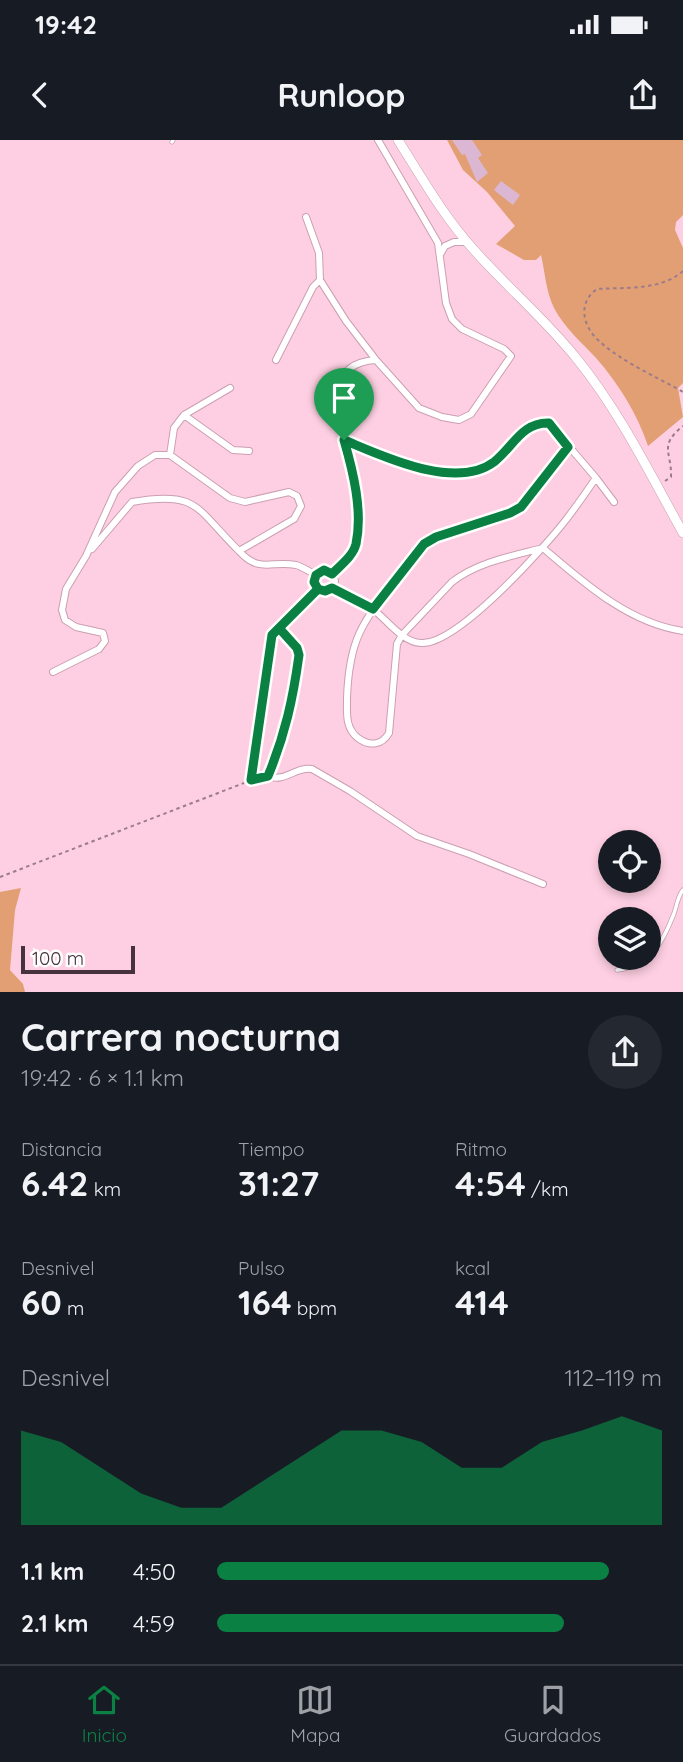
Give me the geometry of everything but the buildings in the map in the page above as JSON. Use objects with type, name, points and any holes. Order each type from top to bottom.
[{"type":"main road","points":[[398,140],[430,191],[468,242],[576,357],[622,423],[683,533]]},
{"type":"street","points":[[306,217],[319,253],[320,280],[346,321],[376,360],[419,408],[459,420],[471,414],[512,356],[504,349],[462,329],[452,318],[446,303],[441,255],[433,233],[378,140]]},
{"type":"street","points":[[441,255],[445,246],[454,242],[468,242]]},
{"type":"street","points":[[276,360],[313,287],[320,280]]},
{"type":"street","points":[[332,574],[349,557],[356,545],[357,492],[338,411],[338,395],[342,378],[349,369],[366,361],[376,360]]},
{"type":"street","points":[[170,455],[174,428],[184,415],[230,388]]},
{"type":"street","points":[[184,415],[233,450],[249,451]]},
{"type":"street","points":[[344,440],[412,467],[460,473],[482,470],[495,461],[525,430],[538,423],[549,423],[614,502]]},
{"type":"street","points":[[543,548],[499,559],[461,575],[402,635],[397,645],[389,733],[385,741],[376,744],[359,739],[349,728],[348,676],[355,637],[373,609],[424,544],[436,537],[521,507],[568,447]]},
{"type":"street","points":[[53,672],[99,649],[105,641],[103,634],[76,627],[65,620],[62,610],[66,589],[86,556],[114,492],[138,466],[155,455],[170,455],[230,498],[245,502],[289,492],[297,496],[301,506],[294,519],[239,551]]},
{"type":"street","points":[[332,588],[373,609],[402,635],[425,644],[444,636],[472,618],[543,548],[596,478]]},
{"type":"street","points":[[86,556],[132,502],[169,497],[190,501],[209,516],[247,560],[263,566],[297,565],[316,575]]},
{"type":"street","points":[[543,548],[603,597],[650,622],[683,631]]},
{"type":"street","points":[[324,570],[332,574],[335,581],[332,588],[325,591],[318,589],[314,582],[316,575],[324,570]]},
{"type":"street","points":[[318,589],[272,635],[251,780],[268,776],[281,779],[306,768],[312,769],[360,797],[417,836],[543,884]]},
{"type":"street","points":[[268,776],[282,742],[292,706],[299,655],[297,648],[279,628]]},
{"type":"lane","points":[[661,941],[683,890]]},
{"type":"path","points":[[683,271],[672,281],[645,287],[597,289],[585,300],[583,309],[596,339],[611,351],[683,393]]},
{"type":"path","points":[[657,485],[671,478],[668,441],[683,426]]},
{"type":"path","points":[[0,877],[251,780]]},
{"type":"shaded area","points":[[447,140],[683,140],[683,215],[676,222],[675,230],[683,248],[683,383],[678,388],[683,417],[648,446],[633,410],[619,388],[554,308],[547,289],[541,255],[536,260],[524,260],[496,244],[515,226],[487,192],[463,170]]},
{"type":"shaded area","points":[[21,888],[15,910],[10,970],[23,984],[25,992],[0,992],[0,892]]},
{"type":"route","points":[[344,440],[357,492],[356,545],[349,557],[332,574],[324,570],[316,575],[314,582],[318,589],[279,628],[297,648],[299,655],[292,706],[282,742],[268,776],[251,780],[272,635],[318,589],[325,591],[332,588],[373,609],[424,544],[436,537],[521,507],[568,447],[549,423],[538,423],[525,430],[495,461],[482,470],[460,473],[412,467],[344,440]]}]
